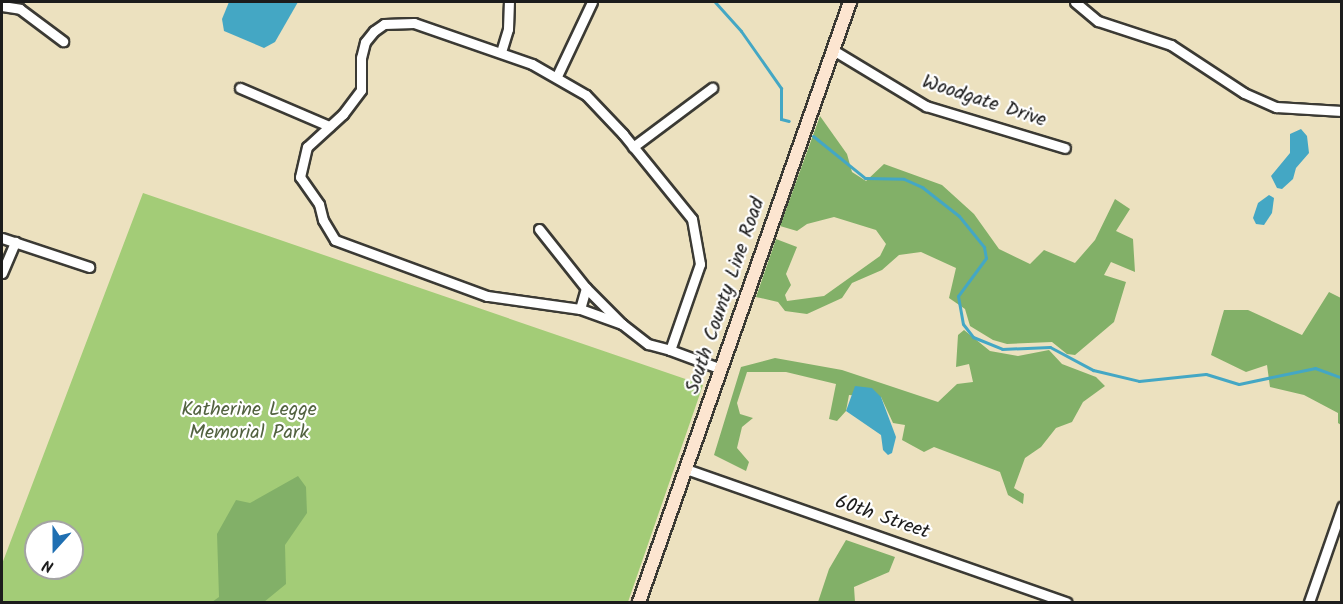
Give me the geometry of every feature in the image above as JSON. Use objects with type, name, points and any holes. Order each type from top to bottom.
[{"type":"main road","name":"South County Line Road","points":[[639,603],[850,2]]},
{"type":"street","points":[[501,52],[508,29],[509,2]]},
{"type":"street","points":[[558,76],[592,2]]},
{"type":"street","points":[[1075,2],[1098,21],[1171,45],[1244,93],[1276,106],[1341,111]]},
{"type":"street","points":[[2,6],[20,9],[63,41]]},
{"type":"street","points":[[622,324],[580,309],[488,296],[414,271],[335,240],[323,220],[319,204],[300,177],[307,147],[344,114],[361,90],[365,42],[384,24],[414,23],[501,52],[558,76],[585,95],[675,194],[692,219],[700,264],[670,350]]},
{"type":"street","name":"Woodgate Drive","points":[[833,50],[872,70],[926,106],[1065,148]]},
{"type":"street","points":[[240,88],[329,126]]},
{"type":"street","points":[[633,147],[712,88]]},
{"type":"street","points":[[539,229],[586,288],[622,324],[648,344],[721,369]]},
{"type":"street","points":[[2,238],[88,267]]},
{"type":"street","points":[[2,273],[15,242]]},
{"type":"street","points":[[580,309],[586,288]]},
{"type":"street","name":"60th Street","points":[[686,469],[1066,603]]},
{"type":"street","points":[[1309,603],[1341,507]]},
{"type":"green space","points":[[820,116],[847,154],[852,172],[866,181],[884,164],[942,185],[974,214],[999,249],[1030,264],[1044,250],[1075,263],[1095,240],[1115,199],[1130,209],[1116,231],[1133,239],[1135,272],[1111,262],[1104,275],[1126,282],[1114,322],[1075,355],[1067,354],[1052,342],[1007,344],[993,340],[970,326],[965,309],[949,298],[956,268],[921,252],[899,255],[882,270],[852,283],[842,298],[807,314],[785,311],[778,302],[756,297],[776,239],[797,247],[786,274],[791,285],[785,295],[787,301],[824,296],[880,256],[886,244],[876,230],[834,217],[807,224],[797,231],[780,226]]},
{"type":"green space","name":"Katherine Legge Memorial Park","points":[[143,193],[703,385],[628,602],[2,602],[2,564]]},
{"type":"green space","points":[[1329,292],[1341,298],[1341,425],[1338,423],[1338,413],[1304,395],[1270,387],[1267,365],[1246,372],[1211,355],[1224,310],[1248,310],[1302,335]]},
{"type":"green space","points":[[964,330],[990,351],[1018,356],[1049,350],[1062,364],[1096,377],[1105,386],[1083,402],[1072,422],[1056,428],[1041,447],[1025,458],[1014,488],[1024,494],[1023,504],[1008,495],[1000,472],[934,447],[924,452],[902,440],[905,425],[893,423],[881,397],[849,395],[846,411],[837,421],[829,419],[836,384],[786,372],[747,372],[737,403],[740,414],[753,418],[742,427],[737,448],[749,462],[746,471],[714,455],[741,367],[775,358],[842,370],[938,402],[957,384],[973,382],[969,364],[956,367],[958,335]]},
{"type":"green space","points":[[298,476],[306,487],[307,513],[285,545],[286,584],[264,602],[212,602],[219,597],[217,534],[236,500],[250,503]]},
{"type":"green space","points":[[846,540],[895,557],[889,572],[854,587],[855,602],[818,602],[829,569]]},
{"type":"water","points":[[229,2],[298,2],[275,42],[264,48],[224,31],[222,19]]},
{"type":"water","points":[[1301,129],[1307,136],[1309,153],[1296,168],[1293,179],[1282,189],[1277,188],[1271,176],[1290,153],[1290,134]]},
{"type":"water","points":[[1269,195],[1274,198],[1272,213],[1264,225],[1256,224],[1253,218],[1258,203]]},
{"type":"water","points":[[855,386],[872,388],[881,397],[896,437],[892,453],[888,455],[883,450],[881,435],[846,411]]},
{"type":"waterway","points":[[715,2],[741,31],[781,88],[781,119],[789,121]]},
{"type":"waterway","points":[[813,136],[865,178],[904,179],[922,187],[959,216],[984,247],[986,258],[958,296],[963,324],[973,337],[1002,349],[1050,347],[1093,370],[1139,381],[1206,374],[1239,384],[1315,368],[1342,378]]}]
